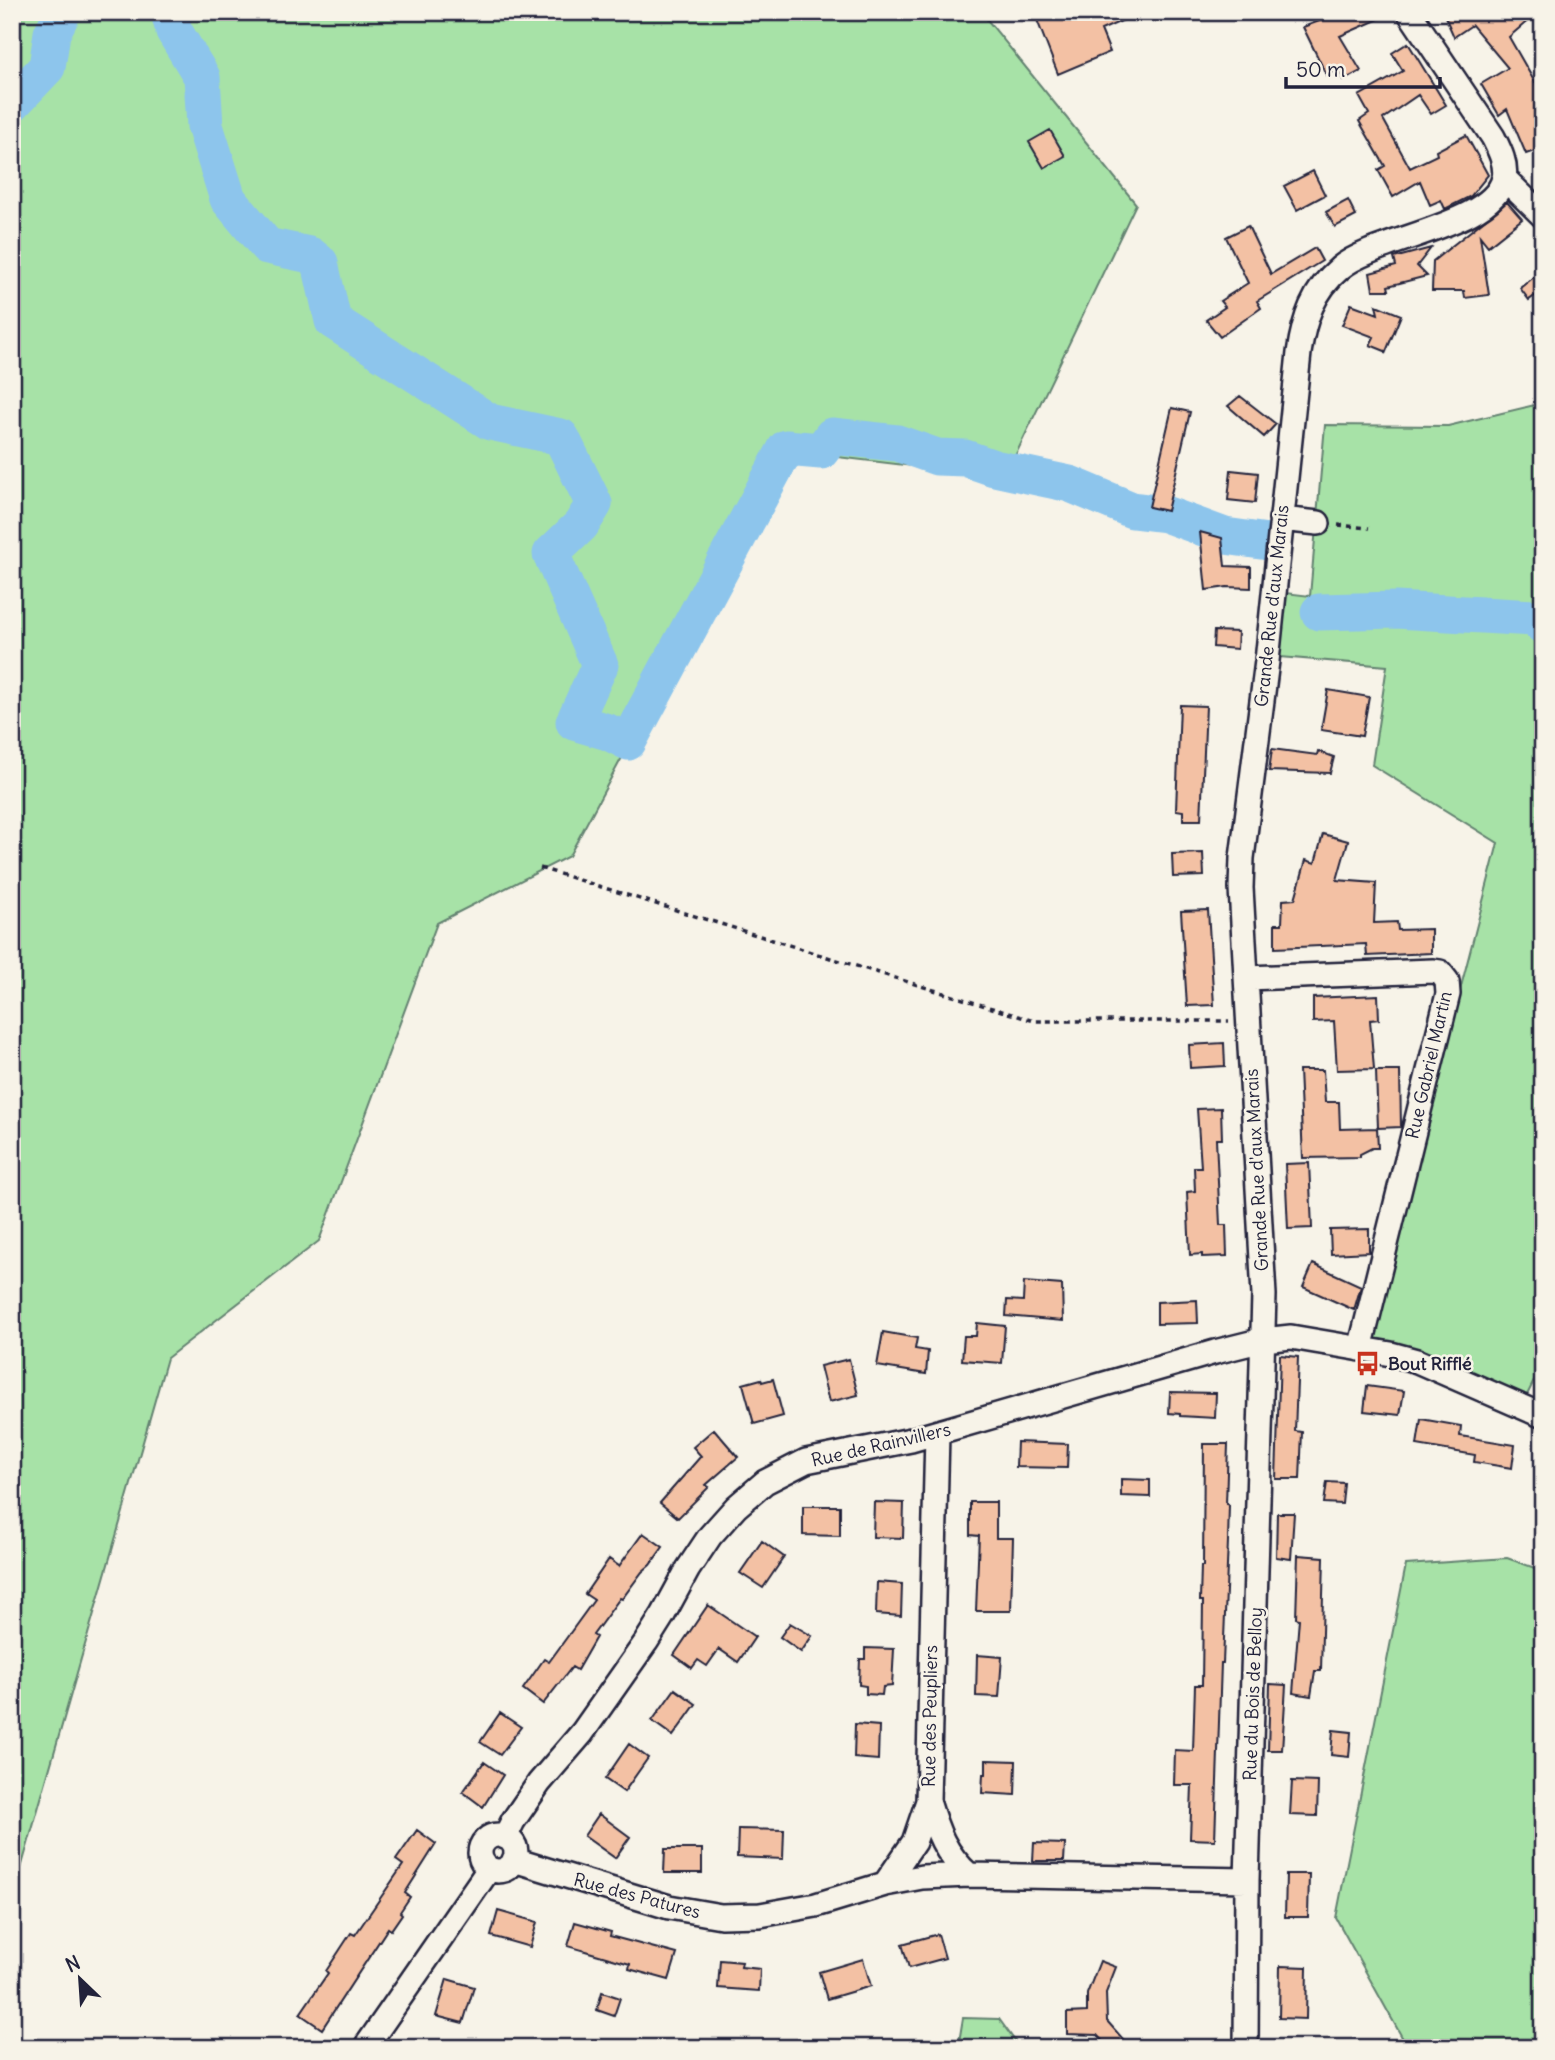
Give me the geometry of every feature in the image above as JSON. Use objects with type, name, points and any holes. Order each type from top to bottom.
[{"type":"street","points":[[1409,12],[1497,144],[1504,164],[1504,178],[1543,216]]},
{"type":"street","name":"Grande Rue d'aux Marais","points":[[1263,1340],[1264,1295],[1242,858],[1267,661],[1301,337],[1307,312],[1321,288],[1341,267],[1354,258],[1479,209],[1496,193],[1504,178]]},
{"type":"street","points":[[1281,519],[1318,523]]},
{"type":"street","name":"Rue Gabriel Martin","points":[[1247,978],[1433,971],[1440,972],[1447,981],[1448,994],[1360,1349]]},
{"type":"street","name":"Rue de Rainvillers","points":[[505,1837],[539,1783],[582,1733],[660,1621],[688,1569],[722,1522],[765,1482],[806,1461],[937,1434],[1215,1352],[1263,1340],[1300,1337],[1417,1361],[1543,1416]]},
{"type":"street","name":"Rue du Bois de Belloy","points":[[1245,2048],[1247,1880],[1263,1340]]},
{"type":"street","name":"Rue des Peupliers","points":[[937,1434],[928,1801],[942,1842],[956,1863],[969,1875]]},
{"type":"street","points":[[884,1884],[914,1842],[928,1801]]},
{"type":"street","points":[[495,1835],[505,1837],[513,1844],[514,1860],[503,1870],[489,1868],[480,1855],[482,1845],[495,1835]]},
{"type":"street","name":"Rue des Patures","points":[[514,1860],[669,1908],[721,1916],[760,1915],[798,1909],[884,1884],[922,1877],[969,1875]]},
{"type":"street","points":[[365,2048],[489,1868]]},
{"type":"street","points":[[969,1875],[1247,1880]]},
{"type":"path","points":[[1318,523],[1369,528]]},
{"type":"path","points":[[540,868],[1034,1021],[1249,1021]]},
{"type":"green space","points":[[12,12],[981,12],[1136,204],[1005,477],[787,451],[569,856],[437,923],[319,1241],[167,1358],[12,1900]]},
{"type":"green space","points":[[1543,403],[1543,1363],[1526,1397],[1370,1340],[1498,843],[1372,765],[1387,666],[1280,657],[1286,593],[1310,596],[1325,425],[1448,426]]},
{"type":"green space","points":[[1507,1558],[1543,1571],[1543,2048],[1408,2048],[1336,1918],[1406,1565]]},
{"type":"green space","points":[[963,2018],[999,2019],[1020,2048],[958,2048]]},
{"type":"building","points":[[1034,12],[1142,12],[1101,30],[1110,52],[1058,74]]},
{"type":"building","points":[[1320,12],[1395,12],[1340,36],[1361,71],[1344,80],[1338,70],[1327,76],[1303,27],[1322,20]]},
{"type":"building","points":[[1443,12],[1538,12],[1509,37],[1537,86],[1543,82],[1543,148],[1526,154],[1507,109],[1499,115],[1481,84],[1508,68],[1472,25],[1454,37]]},
{"type":"building","points":[[1408,43],[1446,105],[1431,114],[1418,95],[1383,119],[1410,168],[1437,155],[1436,151],[1466,135],[1488,175],[1471,196],[1445,209],[1441,200],[1430,205],[1420,181],[1393,197],[1378,170],[1385,166],[1359,121],[1369,114],[1359,96],[1403,71],[1392,53]]},
{"type":"building","points":[[1050,130],[1065,156],[1044,168],[1029,142]]},
{"type":"building","points":[[1313,171],[1325,195],[1297,210],[1284,186]]},
{"type":"building","points":[[1348,200],[1356,216],[1335,227],[1326,212]]},
{"type":"building","points":[[1507,202],[1522,219],[1488,246],[1480,236],[1489,295],[1465,298],[1464,291],[1432,291],[1433,261]]},
{"type":"building","points":[[1248,226],[1271,274],[1315,248],[1322,261],[1257,301],[1261,308],[1220,337],[1206,320],[1225,307],[1220,301],[1248,283],[1226,237]]},
{"type":"building","points":[[1431,248],[1417,266],[1427,276],[1388,286],[1389,290],[1373,290],[1370,273],[1396,266],[1394,258]]},
{"type":"building","points":[[1543,270],[1543,290],[1529,300],[1520,288]]},
{"type":"building","points":[[1351,304],[1378,314],[1376,305],[1401,315],[1385,354],[1385,351],[1370,345],[1374,337],[1342,325]]},
{"type":"building","points":[[1240,396],[1276,424],[1264,437],[1228,406]]},
{"type":"building","points":[[1172,408],[1190,412],[1167,511],[1149,507]]},
{"type":"building","points":[[1231,470],[1258,473],[1255,503],[1228,500]]},
{"type":"building","points":[[1200,532],[1222,538],[1225,566],[1251,567],[1251,588],[1206,590]]},
{"type":"building","points":[[1214,631],[1238,632],[1237,649],[1213,647]]},
{"type":"building","points":[[1328,690],[1369,697],[1362,736],[1321,730]]},
{"type":"building","points":[[1180,705],[1206,706],[1201,820],[1183,820],[1183,811],[1176,810]]},
{"type":"building","points":[[1272,749],[1317,755],[1318,751],[1334,757],[1330,773],[1269,771]]},
{"type":"building","points":[[1323,834],[1348,841],[1337,880],[1376,883],[1374,923],[1397,922],[1398,930],[1431,929],[1431,953],[1367,956],[1366,944],[1275,948],[1275,924],[1282,924],[1283,900],[1295,899],[1306,860],[1315,863]]},
{"type":"building","points":[[1203,853],[1204,876],[1173,877],[1172,854]]},
{"type":"building","points":[[1208,910],[1214,1005],[1187,1006],[1181,911]]},
{"type":"building","points":[[1378,995],[1379,1019],[1370,1020],[1374,1069],[1337,1070],[1334,1021],[1313,1022],[1313,998]]},
{"type":"building","points":[[1224,1043],[1225,1066],[1190,1068],[1189,1045]]},
{"type":"building","points":[[1299,1070],[1323,1070],[1325,1102],[1339,1102],[1340,1129],[1377,1128],[1378,1148],[1360,1154],[1360,1157],[1303,1158]]},
{"type":"building","points":[[1376,1071],[1400,1071],[1401,1127],[1378,1128]]},
{"type":"building","points":[[1221,1108],[1222,1139],[1216,1139],[1220,1225],[1226,1225],[1227,1256],[1190,1255],[1187,1192],[1195,1191],[1194,1167],[1201,1167],[1197,1109]]},
{"type":"building","points":[[1309,1163],[1312,1228],[1288,1229],[1285,1164]]},
{"type":"building","points":[[1369,1229],[1369,1252],[1331,1254],[1330,1230]]},
{"type":"building","points":[[1313,1264],[1361,1286],[1354,1310],[1303,1287]]},
{"type":"building","points":[[1024,1282],[1062,1285],[1063,1321],[1006,1316],[1007,1300],[1023,1301]]},
{"type":"building","points":[[1197,1300],[1198,1323],[1157,1324],[1157,1302]]},
{"type":"building","points":[[977,1323],[1005,1326],[1002,1363],[962,1360],[964,1336],[976,1336]]},
{"type":"building","points":[[883,1332],[917,1338],[915,1349],[928,1351],[926,1374],[877,1366]]},
{"type":"building","points":[[1280,1355],[1298,1357],[1295,1431],[1302,1432],[1300,1479],[1276,1479]]},
{"type":"building","points":[[849,1359],[858,1395],[829,1402],[820,1366]]},
{"type":"building","points":[[761,1379],[762,1382],[773,1379],[783,1416],[754,1424],[743,1384]]},
{"type":"building","points":[[1367,1386],[1404,1391],[1400,1415],[1364,1411]]},
{"type":"building","points":[[1170,1392],[1216,1393],[1215,1418],[1169,1413]]},
{"type":"building","points":[[1421,1419],[1461,1426],[1460,1436],[1515,1445],[1512,1468],[1474,1462],[1475,1455],[1417,1445]]},
{"type":"building","points":[[714,1429],[738,1457],[706,1485],[709,1487],[678,1518],[660,1503],[701,1456],[693,1447]]},
{"type":"building","points":[[1017,1442],[1068,1444],[1067,1468],[1016,1467]]},
{"type":"building","points":[[1204,1444],[1228,1444],[1228,1541],[1215,1840],[1190,1839],[1192,1785],[1174,1785],[1175,1750],[1193,1751],[1195,1685],[1202,1685],[1203,1601],[1200,1601],[1203,1566]]},
{"type":"building","points":[[1121,1479],[1150,1480],[1150,1497],[1121,1496]]},
{"type":"building","points":[[1327,1482],[1344,1483],[1342,1504],[1324,1503]]},
{"type":"building","points":[[874,1502],[904,1503],[903,1538],[873,1537]]},
{"type":"building","points":[[970,1502],[996,1502],[996,1538],[1013,1538],[1011,1611],[976,1611],[979,1536],[970,1535]]},
{"type":"building","points":[[803,1506],[840,1506],[840,1536],[803,1535]]},
{"type":"building","points":[[1277,1513],[1294,1513],[1291,1559],[1276,1557]]},
{"type":"building","points":[[643,1533],[663,1547],[593,1635],[596,1637],[577,1670],[572,1667],[543,1704],[523,1689],[544,1659],[549,1662],[594,1600],[585,1594],[609,1559],[619,1566]]},
{"type":"building","points":[[762,1541],[784,1557],[763,1588],[740,1573]]},
{"type":"building","points":[[1298,1555],[1324,1557],[1321,1671],[1315,1671],[1311,1696],[1293,1693],[1299,1619],[1296,1618]]},
{"type":"building","points":[[877,1582],[902,1584],[901,1616],[876,1614]]},
{"type":"building","points":[[708,1605],[755,1637],[738,1662],[719,1649],[707,1666],[698,1660],[692,1668],[674,1655]]},
{"type":"building","points":[[790,1623],[812,1636],[801,1652],[780,1637]]},
{"type":"building","points":[[865,1648],[894,1649],[892,1686],[883,1687],[882,1695],[866,1694],[866,1686],[859,1685],[860,1659],[865,1659]]},
{"type":"building","points":[[977,1655],[1002,1657],[999,1697],[976,1696]]},
{"type":"building","points":[[1270,1684],[1286,1685],[1282,1750],[1268,1750]]},
{"type":"building","points":[[675,1689],[696,1704],[673,1736],[652,1721]]},
{"type":"building","points":[[500,1713],[521,1727],[500,1755],[480,1742]]},
{"type":"building","points":[[855,1724],[879,1726],[878,1760],[854,1758]]},
{"type":"building","points":[[1333,1730],[1351,1732],[1349,1757],[1331,1755]]},
{"type":"building","points":[[629,1744],[648,1758],[624,1792],[605,1779]]},
{"type":"building","points":[[986,1760],[1016,1761],[1015,1795],[982,1793]]},
{"type":"building","points":[[484,1762],[503,1775],[483,1807],[463,1792]]},
{"type":"building","points":[[1292,1781],[1318,1782],[1317,1816],[1290,1815]]},
{"type":"building","points":[[599,1814],[630,1837],[615,1858],[584,1836]]},
{"type":"building","points":[[738,1829],[784,1830],[783,1859],[737,1857]]},
{"type":"building","points":[[417,1830],[436,1844],[405,1893],[410,1897],[400,1912],[402,1914],[391,1930],[388,1928],[322,2029],[300,2014],[351,1933],[355,1935],[403,1865],[396,1860]]},
{"type":"building","points":[[1034,1843],[1065,1844],[1064,1861],[1033,1861]]},
{"type":"building","points":[[665,1849],[702,1849],[702,1873],[664,1873]]},
{"type":"building","points":[[1286,1874],[1309,1874],[1308,1917],[1285,1917]]},
{"type":"building","points":[[498,1911],[537,1922],[530,1947],[491,1936]]},
{"type":"building","points":[[575,1922],[611,1932],[610,1936],[677,1954],[669,1980],[629,1969],[630,1964],[568,1946]]},
{"type":"building","points":[[938,1934],[945,1958],[909,1968],[902,1944]]},
{"type":"building","points":[[863,1959],[871,1986],[827,1999],[819,1972]]},
{"type":"building","points":[[720,1960],[742,1962],[741,1967],[760,1969],[759,1991],[718,1988]]},
{"type":"building","points":[[1100,1961],[1116,1967],[1106,1993],[1107,2021],[1131,2048],[1109,2048],[1097,2035],[1067,2034],[1067,2013],[1087,2012],[1087,1994]]},
{"type":"building","points":[[1280,1966],[1307,1967],[1306,2019],[1279,2018]]},
{"type":"building","points":[[447,1979],[474,1987],[463,2023],[436,2016]]},
{"type":"building","points":[[602,1992],[620,1998],[614,2016],[597,2010]]},
{"type":"waterway","points":[[12,104],[47,67],[52,33],[63,12]]},
{"type":"waterway","points":[[169,12],[174,31],[202,77],[205,126],[228,199],[267,246],[310,255],[320,263],[333,321],[490,422],[561,437],[594,504],[581,525],[551,554],[600,665],[574,722],[608,732],[628,742],[786,448],[821,451],[832,436],[897,443],[937,457],[965,458],[994,468],[1070,484],[1132,510],[1165,514],[1225,536],[1268,542]]},
{"type":"waterway","points":[[1319,612],[1396,610],[1534,618],[1543,626]]},
{"type":"place","name":"Bout Rifflé","points":[[1368,1364]]}]
